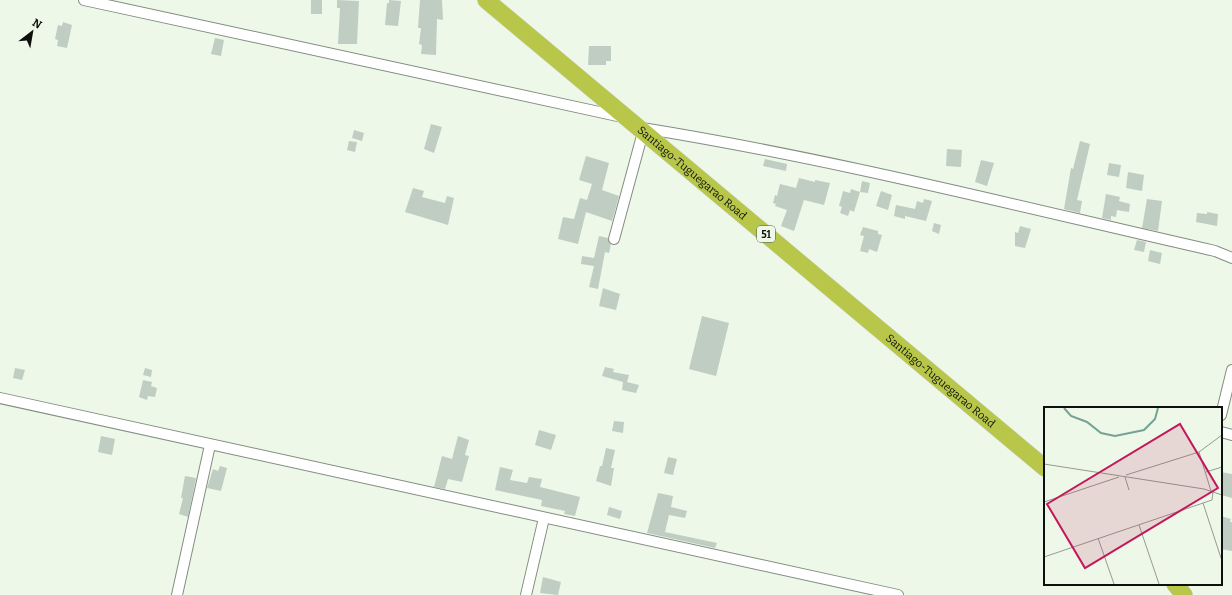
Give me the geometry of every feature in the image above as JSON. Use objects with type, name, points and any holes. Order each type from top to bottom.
[{"type":"highway","name":"Santiago-Tuguegarao Road","points":[[486,0],[1044,467]]},
{"type":"street","points":[[84,0],[635,126],[704,138],[903,180],[1215,251],[1232,258]]},
{"type":"street","points":[[614,239],[635,126]]},
{"type":"street","points":[[1222,411],[1232,370]]},
{"type":"street","points":[[0,398],[898,595]]},
{"type":"street","points":[[1222,432],[1232,435]]},
{"type":"street","points":[[177,595],[210,445]]},
{"type":"street","points":[[526,595],[544,518]]},
{"type":"building","points":[[311,0],[322,0],[322,14],[311,14]]},
{"type":"building","points":[[337,0],[359,1],[357,44],[338,44],[340,8],[337,8]]},
{"type":"building","points":[[389,0],[401,1],[398,26],[385,25],[387,3],[389,3]]},
{"type":"building","points":[[420,0],[442,0],[443,20],[437,19],[436,55],[421,54],[422,45],[419,44],[421,28],[418,28]]},
{"type":"building","points":[[63,22],[72,25],[67,48],[57,46],[58,40],[55,39],[58,25],[62,26]]},
{"type":"building","points":[[215,38],[224,40],[221,56],[211,54]]},
{"type":"building","points":[[589,46],[611,46],[611,61],[606,61],[606,65],[588,65]]},
{"type":"building","points":[[431,124],[442,127],[434,153],[424,149]]},
{"type":"building","points":[[354,130],[364,133],[362,141],[352,138]]},
{"type":"building","points":[[349,141],[357,142],[355,152],[347,150]]},
{"type":"building","points":[[1080,141],[1090,144],[1077,200],[1082,201],[1080,213],[1064,209],[1071,168],[1073,169]]},
{"type":"building","points":[[947,149],[962,150],[961,167],[946,166]]},
{"type":"building","points":[[586,156],[609,163],[602,190],[619,196],[612,221],[586,212],[578,244],[558,239],[563,217],[574,219],[580,198],[587,200],[592,184],[579,180]]},
{"type":"building","points":[[765,159],[787,164],[786,171],[763,166]]},
{"type":"building","points":[[981,160],[994,163],[987,186],[975,182]]},
{"type":"building","points":[[1109,163],[1121,165],[1119,177],[1107,175]]},
{"type":"building","points":[[1128,172],[1144,175],[1142,191],[1126,188]]},
{"type":"building","points":[[799,178],[815,182],[815,180],[830,183],[824,205],[804,200],[794,231],[781,226],[787,210],[775,206],[776,204],[773,203],[775,195],[777,196],[780,184],[796,188]]},
{"type":"building","points":[[862,181],[870,183],[868,193],[860,192]]},
{"type":"building","points":[[413,188],[424,191],[422,197],[445,203],[447,196],[454,198],[448,225],[405,212]]},
{"type":"building","points":[[851,189],[860,192],[854,212],[850,210],[848,216],[840,213],[842,207],[839,206],[843,191],[850,193]]},
{"type":"building","points":[[881,191],[892,195],[888,210],[876,206]]},
{"type":"building","points":[[1106,194],[1120,197],[1119,201],[1130,204],[1129,212],[1117,210],[1116,217],[1111,216],[1111,220],[1102,218]]},
{"type":"building","points":[[924,199],[932,201],[926,221],[905,216],[905,219],[894,216],[896,205],[915,209],[917,201],[923,203]]},
{"type":"building","points":[[1147,199],[1162,201],[1158,231],[1142,228]]},
{"type":"building","points":[[1207,212],[1218,214],[1217,226],[1196,222],[1197,213],[1207,214]]},
{"type":"building","points":[[934,223],[941,225],[939,234],[932,231]]},
{"type":"building","points":[[1020,226],[1031,229],[1025,248],[1015,246],[1015,232],[1018,233]]},
{"type":"building","points":[[863,227],[878,231],[878,234],[882,235],[877,252],[869,249],[868,253],[860,251],[864,236],[860,235]]},
{"type":"building","points":[[599,236],[608,238],[611,244],[609,253],[605,252],[598,289],[589,287],[594,266],[581,264],[582,256],[594,258]]},
{"type":"building","points":[[1137,240],[1146,242],[1144,252],[1134,250]]},
{"type":"building","points":[[1150,250],[1162,253],[1160,264],[1148,261]]},
{"type":"building","points":[[603,288],[620,294],[616,310],[599,306]]},
{"type":"building","points":[[702,316],[729,323],[716,376],[689,369]]},
{"type":"building","points":[[605,367],[614,369],[613,372],[629,375],[627,382],[639,385],[636,393],[622,390],[623,382],[602,376]]},
{"type":"building","points":[[15,368],[25,370],[22,380],[13,378]]},
{"type":"building","points":[[145,368],[152,370],[151,377],[143,375]]},
{"type":"building","points":[[143,380],[152,382],[151,386],[157,388],[155,397],[148,396],[147,400],[139,397]]},
{"type":"building","points":[[614,421],[624,422],[623,433],[612,431]]},
{"type":"building","points":[[539,430],[556,435],[551,450],[535,445]]},
{"type":"building","points":[[101,436],[115,439],[112,455],[98,452]]},
{"type":"building","points":[[458,436],[469,440],[465,455],[469,456],[462,482],[448,479],[445,489],[434,487],[442,456],[452,459]]},
{"type":"building","points":[[606,448],[615,450],[611,468],[614,468],[611,486],[596,481],[600,466],[602,466]]},
{"type":"building","points":[[668,457],[677,459],[673,475],[664,473]]},
{"type":"building","points":[[220,466],[227,468],[221,491],[207,488],[213,469],[218,471]]},
{"type":"building","points":[[500,467],[513,470],[510,480],[527,483],[529,477],[542,479],[540,487],[580,497],[575,516],[564,514],[565,511],[541,506],[542,500],[495,490]]},
{"type":"building","points":[[1222,472],[1232,474],[1232,498],[1222,495]]},
{"type":"building","points":[[185,476],[196,478],[188,517],[179,514],[183,498],[181,498]]},
{"type":"building","points":[[658,493],[673,496],[671,507],[687,511],[685,518],[669,515],[665,532],[717,543],[715,548],[647,533]]},
{"type":"building","points":[[609,507],[622,511],[620,519],[607,515]]},
{"type":"building","points":[[1222,516],[1231,519],[1230,522],[1232,522],[1232,551],[1222,549]]},
{"type":"building","points":[[543,577],[561,582],[558,595],[540,593]]}]
